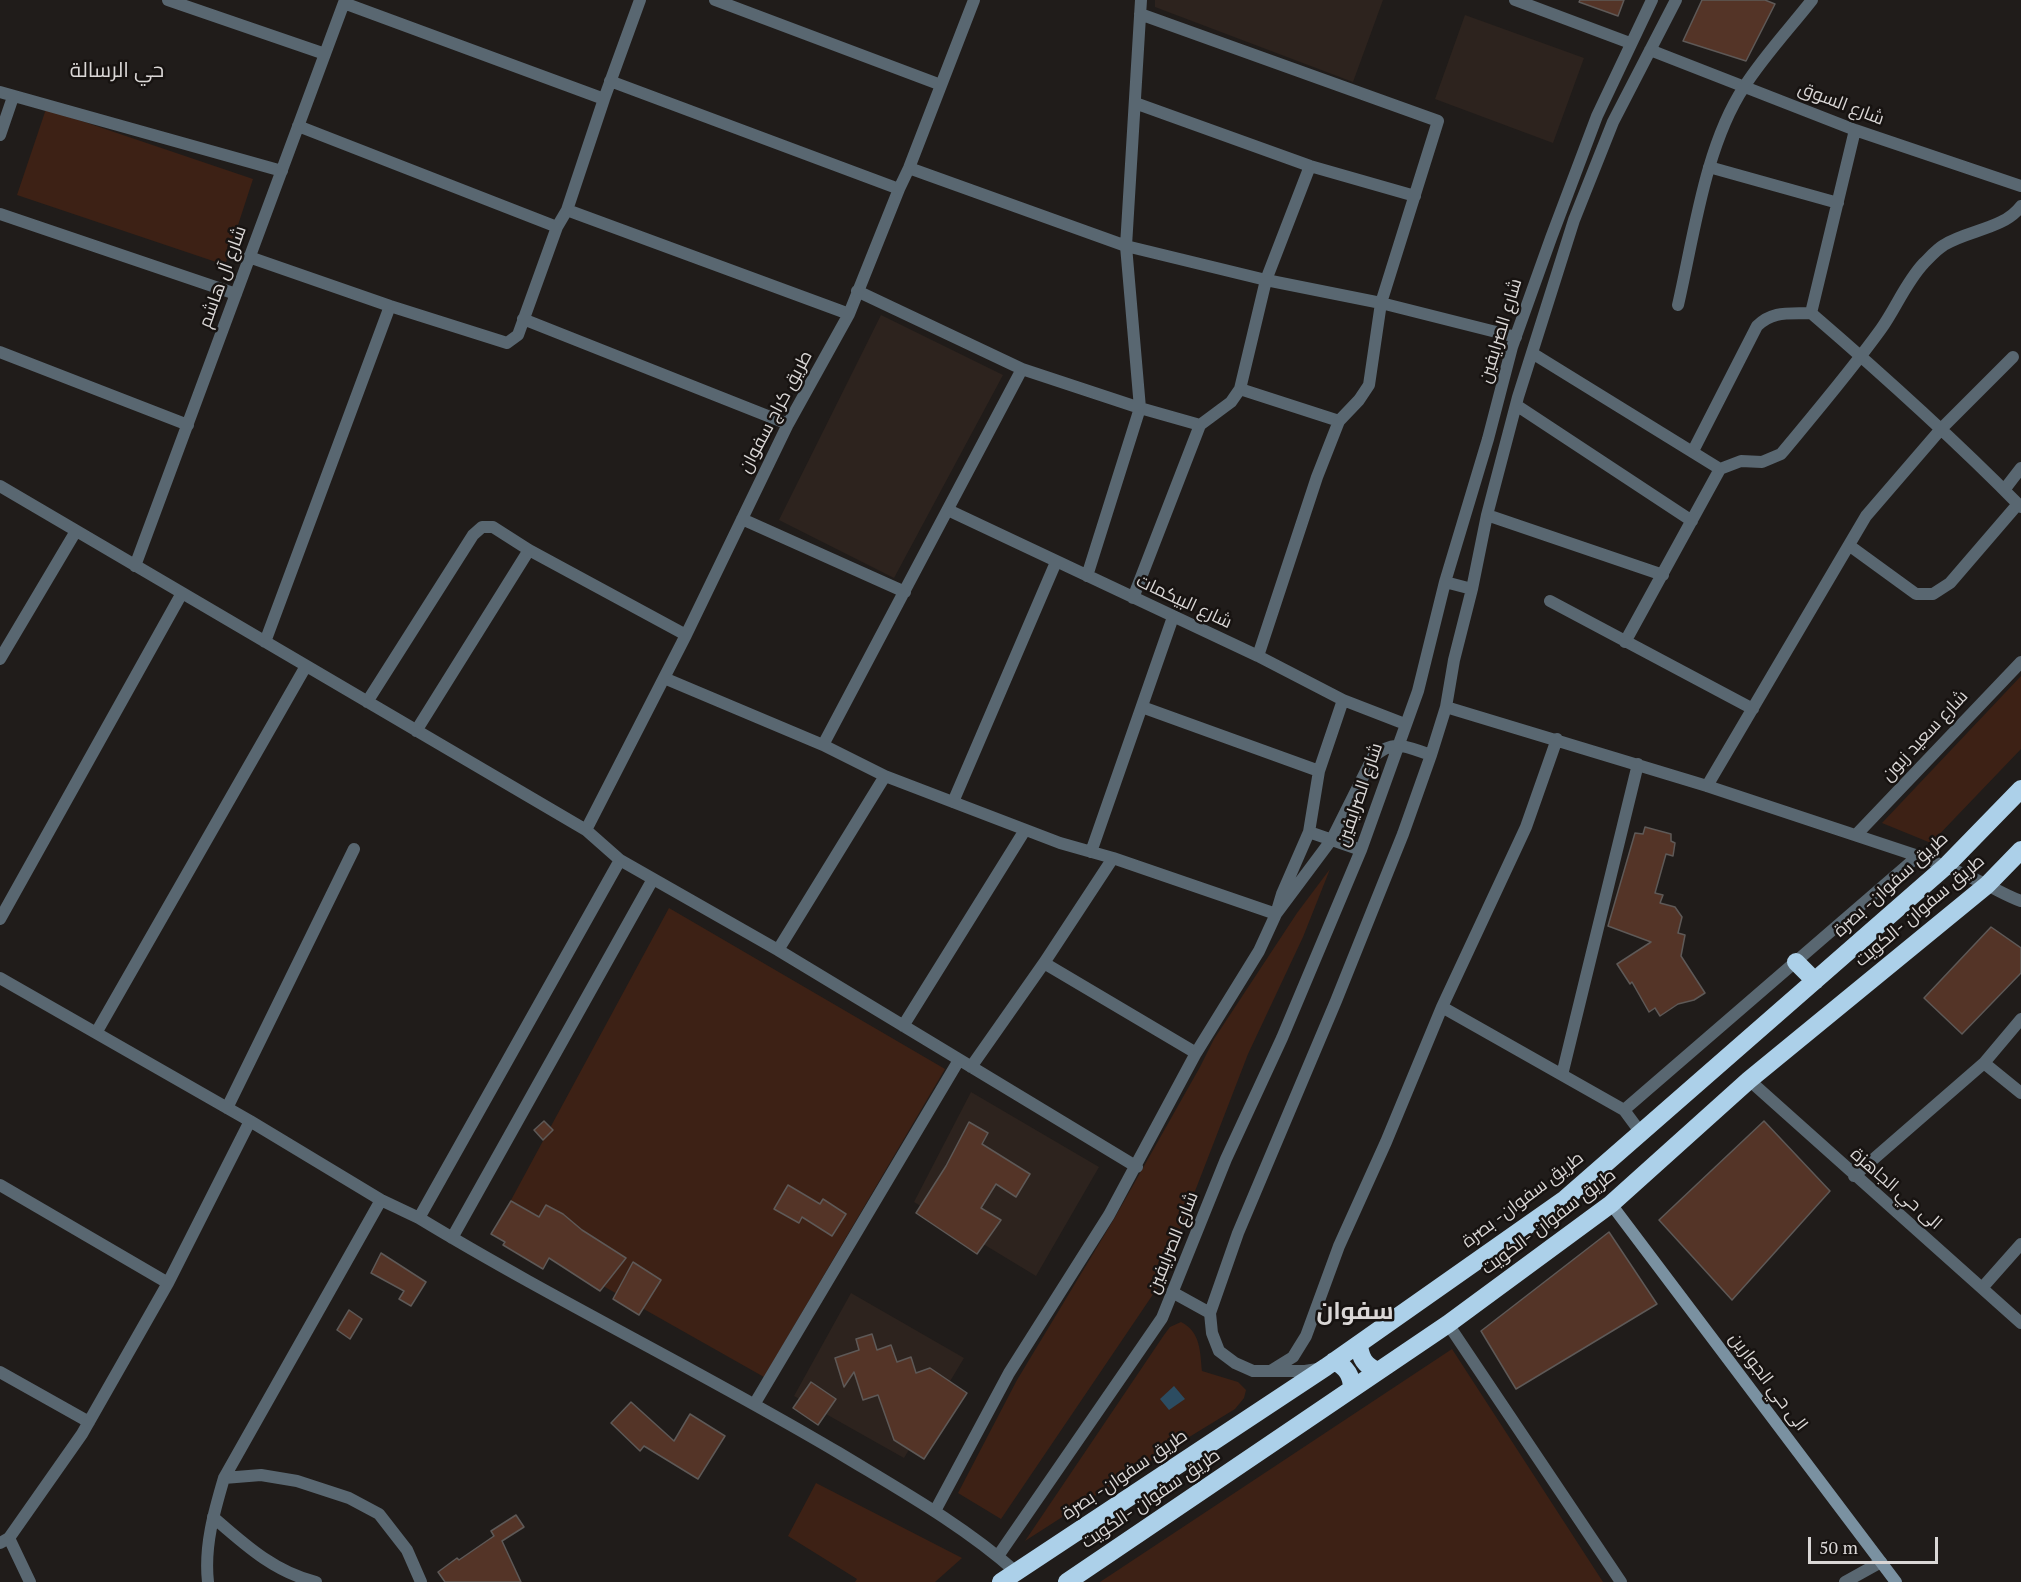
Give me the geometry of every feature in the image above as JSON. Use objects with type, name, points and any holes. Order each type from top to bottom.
[{"type":"highway","name":"طريق سفوان- بصرة","points":[[1009,1577],[1330,1364],[1565,1199],[1946,866],[2021,789]]},
{"type":"highway","name":"طريق سفوان -الكويت","points":[[1067,1582],[1448,1324],[1611,1204],[1749,1080],[1987,885],[2021,850]]},
{"type":"highway","points":[[1796,962],[1815,981]]},
{"type":"highway","points":[[1359,1344],[1359,1352],[1366,1365],[1378,1371]]},
{"type":"highway","points":[[1330,1364],[1345,1369],[1349,1374],[1352,1389]]},
{"type":"main road","name":"الى حي الجوارين","points":[[1611,1204],[1896,1582]]},
{"type":"street","points":[[168,0],[193,4],[325,54]]},
{"type":"street","points":[[249,257],[390,306],[507,342],[518,335],[557,227],[567,210],[640,0]]},
{"type":"street","points":[[715,0],[941,85]]},
{"type":"street","name":"طريق كراج سفوان","points":[[586,830],[686,635],[788,424],[849,314],[974,0]]},
{"type":"street","points":[[1087,576],[1140,408],[1126,246],[1141,0]]},
{"type":"street","points":[[1515,0],[1630,43]]},
{"type":"street","name":"شارع الصرايفين","points":[[998,1556],[1162,1318],[1226,1159],[1282,1038],[1361,850],[1397,744],[1418,691],[1445,582],[1516,337],[1597,116],[1652,0]]},
{"type":"street","name":"شارع الصرايفين","points":[[1210,1313],[1238,1233],[1291,1109],[1402,834],[1431,755],[1446,707],[1454,660],[1487,515],[1516,405],[1574,220],[1613,122],[1676,0]]},
{"type":"street","points":[[1678,305],[1709,167],[1728,116],[1744,86],[1812,0]]},
{"type":"street","points":[[345,1],[604,99]]},
{"type":"street","name":"شارع آل هاشم","points":[[135,566],[345,1]]},
{"type":"street","points":[[1140,14],[1438,121],[1382,303],[1369,385],[1359,400],[1339,421],[1317,477],[1258,656]]},
{"type":"street","name":"شارع السوق","points":[[1650,50],[1855,130],[2021,186]]},
{"type":"street","points":[[610,81],[899,189]]},
{"type":"street","points":[[0,92],[282,171]]},
{"type":"street","points":[[0,135],[13,97]]},
{"type":"street","points":[[1135,103],[1310,166],[1415,196]]},
{"type":"street","points":[[298,126],[557,227]]},
{"type":"street","points":[[1811,314],[1855,130]]},
{"type":"street","points":[[1133,598],[1200,425],[1231,402],[1240,388],[1266,280],[1310,166]]},
{"type":"street","points":[[1709,167],[1838,203]]},
{"type":"street","points":[[909,168],[1126,246],[1266,280],[1382,303],[1516,337]]},
{"type":"street","points":[[1625,642],[1720,469],[1741,461],[1762,462],[1781,454],[1861,356],[1922,266],[1943,245],[1996,224],[2016,212],[2021,206]]},
{"type":"street","points":[[567,210],[849,314]]},
{"type":"street","points":[[0,213],[236,294]]},
{"type":"street","points":[[857,291],[1022,369],[1200,425]]},
{"type":"street","points":[[265,642],[390,306]]},
{"type":"street","points":[[1693,451],[1757,326],[1766,317],[1776,314],[1811,314],[1941,429],[2020,506],[1950,583],[1933,594],[1916,594],[1850,546]]},
{"type":"street","points":[[523,319],[788,424]]},
{"type":"street","points":[[0,352],[188,425]]},
{"type":"street","points":[[1532,353],[1720,469]]},
{"type":"street","points":[[1707,786],[1866,516],[1941,429],[2013,357]]},
{"type":"street","points":[[823,745],[1022,369]]},
{"type":"street","points":[[1240,388],[1339,421]]},
{"type":"street","points":[[1516,405],[1692,520]]},
{"type":"street","points":[[2004,490],[2021,468]]},
{"type":"street","points":[[0,486],[586,830],[620,860],[778,950],[1137,1167]]},
{"type":"street","name":"شارع البيكمات","points":[[948,510],[1258,656],[1343,700],[1405,724]]},
{"type":"street","points":[[1487,515],[1663,575]]},
{"type":"street","points":[[742,519],[905,592]]},
{"type":"street","points":[[367,702],[473,535],[482,527],[493,527],[529,550],[686,635]]},
{"type":"street","points":[[0,658],[76,531]]},
{"type":"street","points":[[416,731],[529,550]]},
{"type":"street","points":[[952,802],[1056,562]]},
{"type":"street","points":[[1445,582],[1472,589]]},
{"type":"street","points":[[0,919],[182,593]]},
{"type":"street","points":[[1550,602],[1753,709]]},
{"type":"street","points":[[1091,852],[1173,617]]},
{"type":"street","name":"شارع سعيد زبون","points":[[1856,836],[2021,662]]},
{"type":"street","points":[[96,1033],[306,666]]},
{"type":"street","points":[[664,678],[823,745],[885,776],[952,802],[1025,830],[1276,914]]},
{"type":"street","points":[[935,1511],[1009,1373],[1109,1215],[1137,1167],[1196,1053],[1259,951],[1309,832],[1319,771],[1343,700]]},
{"type":"street","points":[[1142,707],[1319,771]]},
{"type":"street","points":[[1446,707],[1638,764],[1918,856],[1946,866],[2021,901]]},
{"type":"street","points":[[1272,1370],[1293,1357],[1306,1336],[1339,1246],[1386,1142],[1442,1007],[1526,827],[1557,739]]},
{"type":"street","points":[[1276,914],[1332,839],[1372,757],[1383,748],[1397,744],[1431,755]]},
{"type":"street","points":[[1562,1075],[1638,764]]},
{"type":"street","points":[[778,950],[885,776]]},
{"type":"street","points":[[903,1026],[1025,830]]},
{"type":"street","points":[[1309,832],[1361,850]]},
{"type":"street","points":[[227,1108],[354,849]]},
{"type":"street","points":[[1624,1110],[1918,856]]},
{"type":"street","points":[[971,1067],[1044,963],[1113,858]]},
{"type":"street","points":[[419,1218],[620,860]]},
{"type":"street","points":[[452,1238],[653,879]]},
{"type":"street","points":[[1044,963],[1196,1053]]},
{"type":"street","points":[[0,978],[250,1121],[381,1200],[419,1218],[755,1403],[935,1511],[998,1556],[1009,1577]]},
{"type":"street","points":[[1442,1007],[1624,1110],[1641,1132]]},
{"type":"street","points":[[1854,1176],[1984,1063],[2021,1019]]},
{"type":"street","points":[[755,1403],[959,1060]]},
{"type":"street","points":[[1984,1063],[2021,1093]]},
{"type":"street","name":"الى حي الجاهزة","points":[[1749,1080],[2021,1323]]},
{"type":"street","points":[[30,1582],[4,1540],[89,1422],[168,1282],[250,1121]]},
{"type":"street","points":[[0,1185],[168,1282]]},
{"type":"street","points":[[208,1582],[206,1561],[213,1516],[224,1478],[381,1200]]},
{"type":"street","points":[[1982,1288],[2021,1244]]},
{"type":"street","points":[[1172,1292],[1210,1313],[1212,1333],[1219,1351],[1235,1363],[1253,1371],[1305,1371],[1330,1364]]},
{"type":"street","points":[[1448,1324],[1621,1582]]},
{"type":"street","points":[[0,1372],[89,1422]]},
{"type":"street","points":[[224,1478],[261,1475],[297,1481],[349,1498],[379,1514],[407,1550],[420,1582]]},
{"type":"street","points":[[213,1516],[254,1553],[295,1577],[316,1582]]},
{"type":"street","points":[[1845,1582],[1881,1562]]},
{"type":"shaded area","points":[[1155,0],[1383,0],[1353,82],[1155,7]]},
{"type":"shaded area","points":[[1465,15],[1584,58],[1553,143],[1435,99]]},
{"type":"shaded area","points":[[46,109],[253,179],[225,265],[17,195]]},
{"type":"shaded area","points":[[881,315],[1003,375],[894,578],[779,520]]},
{"type":"shaded area","points":[[2021,676],[2021,749],[1931,843],[1882,823]]},
{"type":"shaded area","points":[[1330,869],[1303,937],[1248,1054],[1158,1287],[1001,1519],[958,1493],[1017,1380],[1114,1219],[1214,1039],[1297,913]]},
{"type":"shaded area","points":[[669,908],[945,1069],[764,1377],[497,1226]]},
{"type":"shaded area","points":[[971,1092],[1099,1167],[1036,1276],[914,1202]]},
{"type":"shaded area","points":[[851,1293],[964,1358],[904,1458],[794,1396]]},
{"type":"shaded area","points":[[1181,1322],[1188,1326],[1196,1337],[1202,1371],[1238,1382],[1246,1390],[1244,1398],[1235,1409],[1025,1541],[1164,1335],[1170,1327]]},
{"type":"shaded area","points":[[1452,1349],[1603,1582],[1100,1582]]},
{"type":"shaded area","points":[[816,1483],[962,1558],[935,1582],[855,1582],[857,1579],[788,1536]]},
{"type":"water","points":[[1174,1386],[1185,1399],[1169,1410],[1160,1399]]},
{"type":"building","points":[[1580,0],[1624,0],[1618,16],[1579,2]]},
{"type":"building","points":[[1702,0],[1765,0],[1775,4],[1746,61],[1683,41]]},
{"type":"building","points":[[1645,827],[1671,834],[1671,841],[1675,843],[1673,856],[1666,854],[1655,893],[1663,895],[1660,903],[1675,907],[1682,917],[1678,933],[1685,935],[1681,956],[1705,993],[1694,1000],[1678,1004],[1660,1016],[1655,1008],[1649,1012],[1632,982],[1630,984],[1617,964],[1651,942],[1608,926],[1635,833],[1643,834]]},
{"type":"building","points":[[1991,927],[2021,948],[2021,973],[1962,1034],[1924,998]]},
{"type":"building","points":[[544,1121],[553,1130],[543,1140],[534,1130]]},
{"type":"building","points":[[1764,1121],[1830,1191],[1732,1300],[1659,1220]]},
{"type":"building","points":[[969,1122],[988,1133],[982,1144],[1030,1174],[1016,1197],[996,1184],[981,1208],[1001,1220],[977,1254],[916,1213],[946,1166]]},
{"type":"building","points":[[788,1185],[820,1204],[823,1199],[846,1214],[832,1236],[802,1217],[799,1223],[774,1209]]},
{"type":"building","points":[[511,1201],[539,1217],[546,1205],[563,1214],[582,1230],[626,1258],[600,1291],[549,1258],[543,1269],[503,1245],[505,1242],[491,1234]]},
{"type":"building","points":[[1609,1232],[1657,1304],[1516,1389],[1481,1331]]},
{"type":"building","points":[[381,1253],[426,1282],[411,1306],[399,1299],[404,1291],[371,1273]]},
{"type":"building","points":[[633,1262],[661,1280],[639,1315],[613,1299]]},
{"type":"building","points":[[349,1310],[362,1319],[350,1339],[337,1330]]},
{"type":"building","points":[[872,1334],[877,1350],[891,1345],[897,1362],[911,1357],[916,1373],[930,1368],[967,1393],[924,1459],[894,1440],[878,1395],[863,1400],[854,1372],[844,1387],[835,1358],[859,1350],[856,1339]]},
{"type":"building","points":[[811,1382],[836,1399],[818,1425],[793,1408]]},
{"type":"building","points":[[631,1402],[674,1441],[690,1414],[725,1436],[698,1479],[644,1446],[640,1451],[611,1423]]},
{"type":"building","points":[[516,1515],[524,1527],[502,1541],[521,1582],[445,1582],[438,1572],[494,1536],[491,1531]]},
{"type":"district","name":"حي الرسالة","points":[[117,71]]},
{"type":"district","name":"سفوان","points":[[1355,1312]]}]
